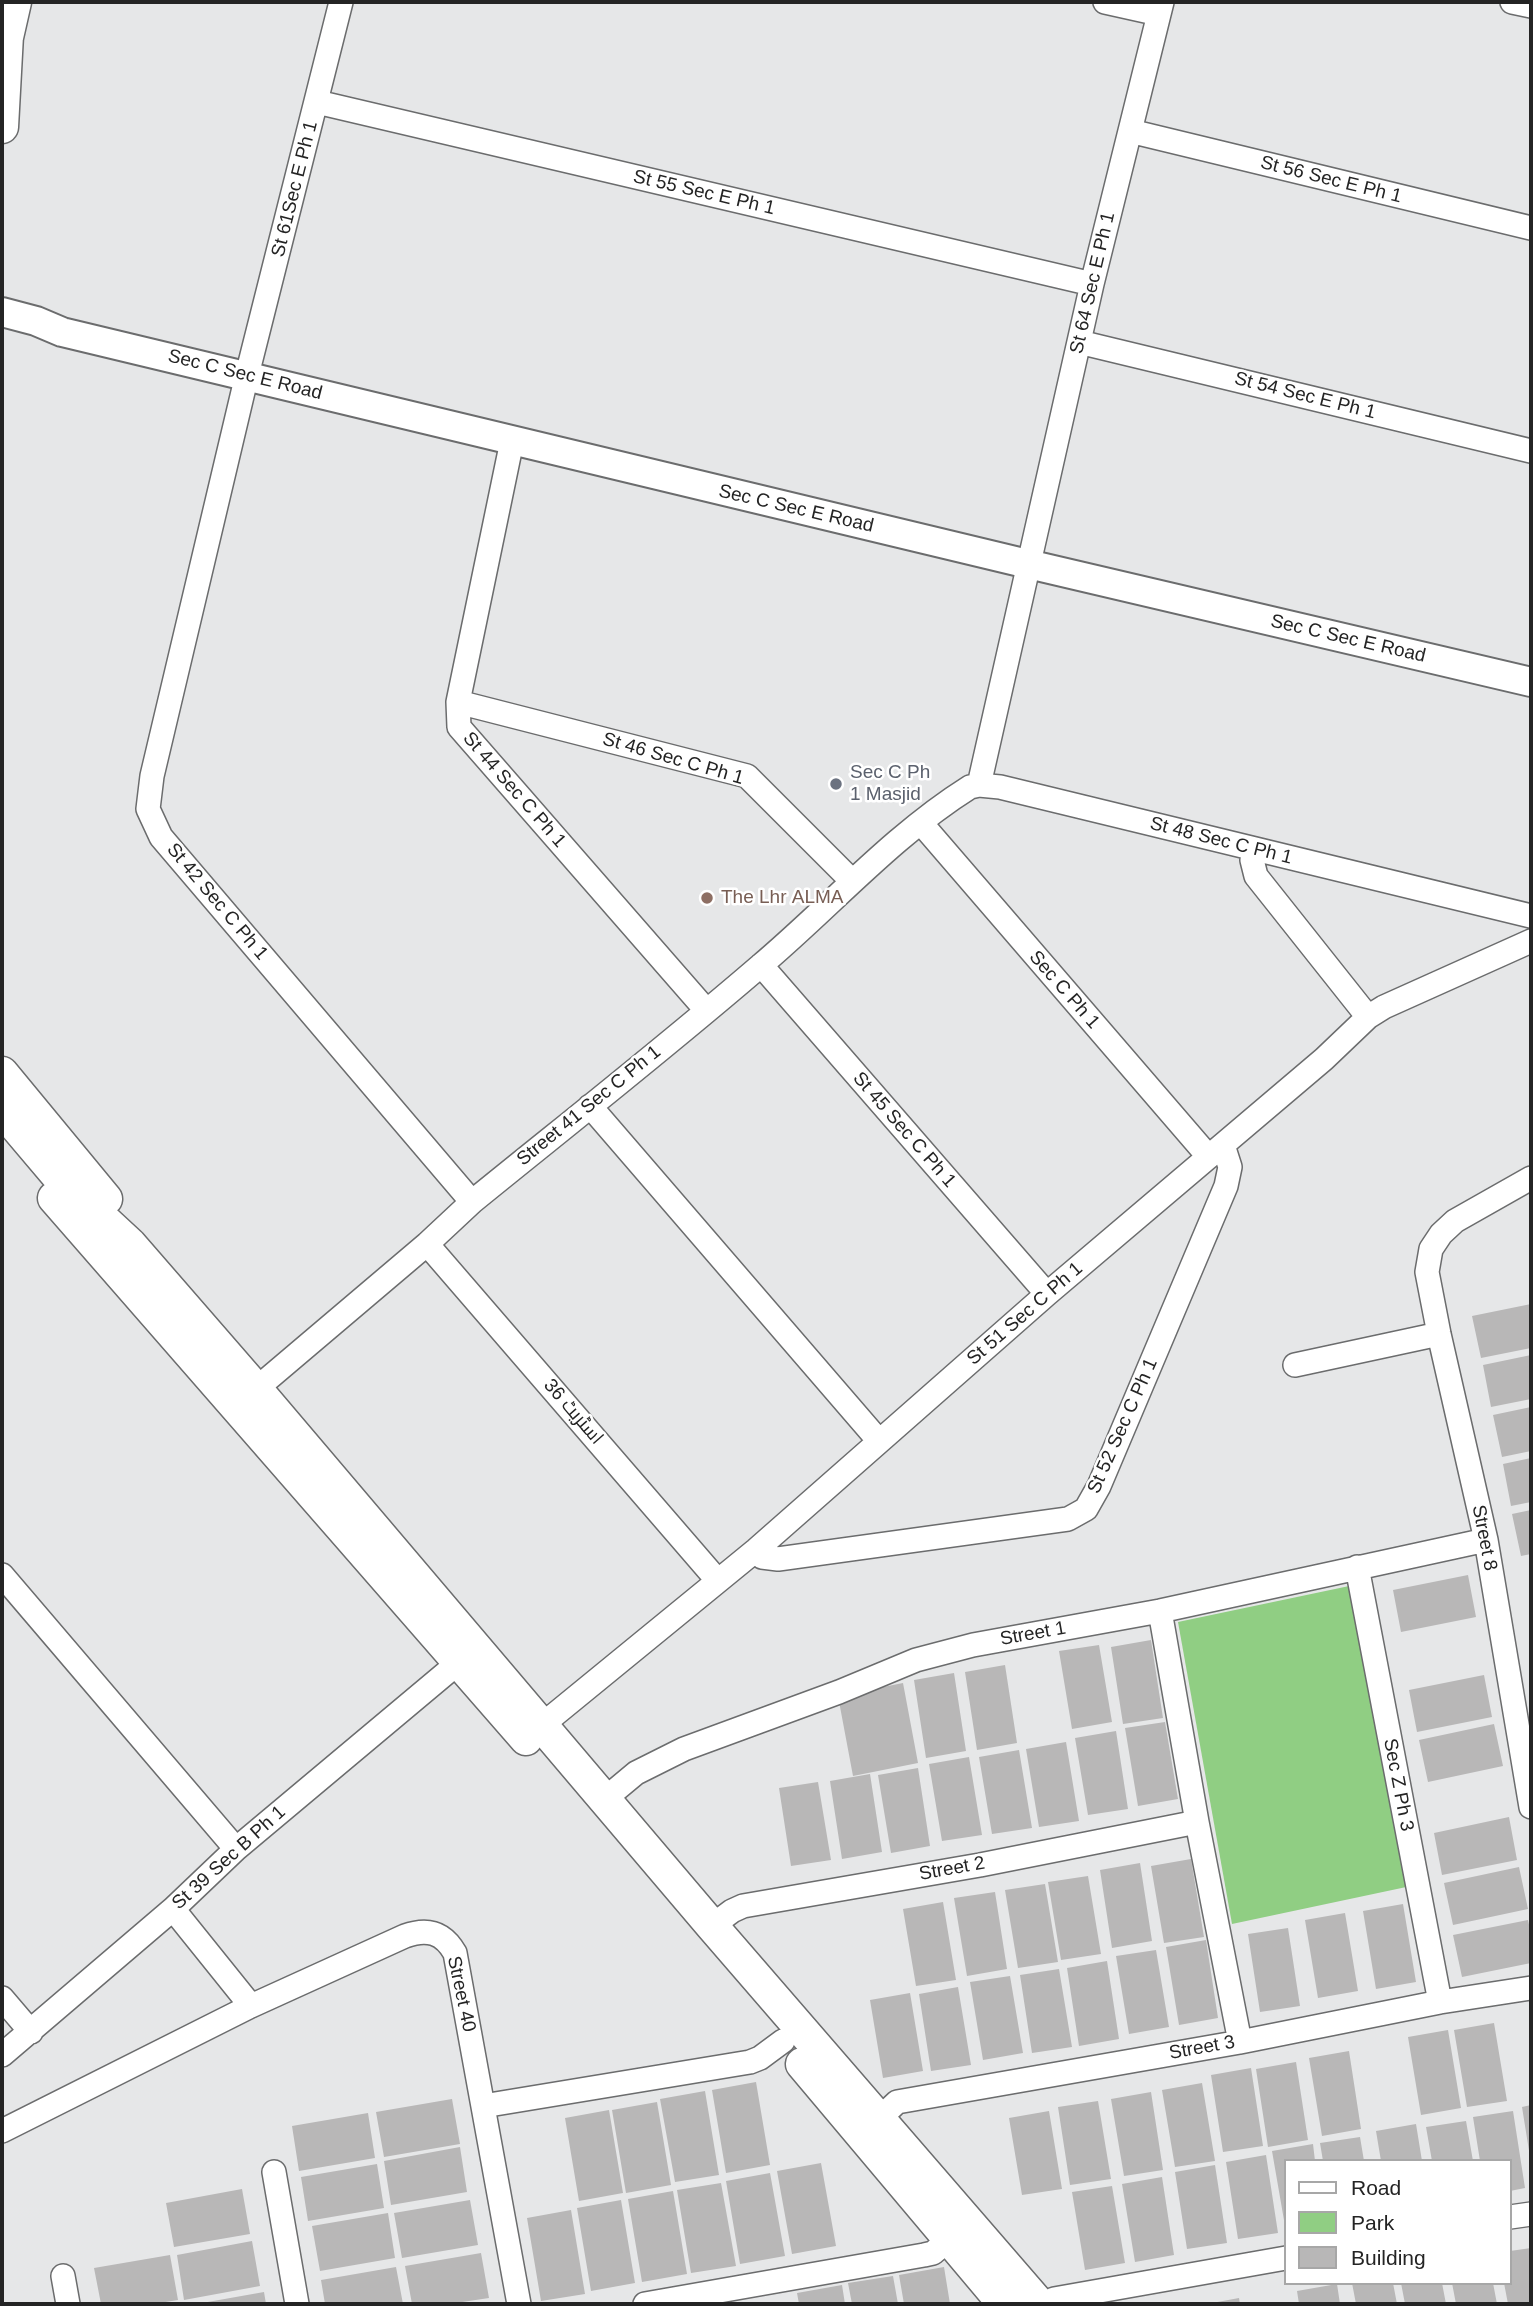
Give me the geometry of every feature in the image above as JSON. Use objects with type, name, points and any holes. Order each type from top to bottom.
[{"type":"main road","points":[[2,127],[5,47],[15,2]]},
{"type":"main road","points":[[2,1073],[106,1199],[130,1244]]},
{"type":"main road","points":[[2,1110],[62,1181],[130,1244],[256,1389],[878,2120],[1039,2304]]},
{"type":"main road","points":[[2,1138],[531,1744],[1004,2304]]},
{"type":"street","name":"St 61Sec E Ph 1","points":[[247,375],[341,2]]},
{"type":"street","points":[[1105,2],[1160,8]]},
{"type":"street","points":[[1512,2],[1531,6]]},
{"type":"street","name":"St 64 Sec E Ph 1","points":[[979,785],[1092,284],[1160,8]]},
{"type":"street","name":"St 55 Sec E Ph 1","points":[[317,102],[1092,284]]},
{"type":"street","name":"St 56 Sec E Ph 1","points":[[1130,131],[1531,228]]},
{"type":"street","name":"Sec C Sec E Road","points":[[2,312],[36,321],[62,332],[512,441],[1531,682]]},
{"type":"street","name":"Sec C Sec E Road","points":[[2,328],[35,335],[62,332]]},
{"type":"street","name":"St 54 Sec E Ph 1","points":[[1079,342],[1531,451]]},
{"type":"street","name":"St 42 Sec C Ph 1","points":[[247,375],[152,776],[148,809],[161,837],[472,1202]]},
{"type":"street","name":"St 44 Sec C Ph 1","points":[[512,441],[458,702],[459,727],[706,1010]]},
{"type":"street","name":"St 46 Sec C Ph 1","points":[[458,702],[747,776],[852,881]]},
{"type":"street","points":[[921,823],[962,792],[979,785]]},
{"type":"street","name":"St 48 Sec C Ph 1","points":[[979,785],[1000,787],[1531,916]]},
{"type":"street","name":"Street 41 Sec C Ph 1","points":[[256,1389],[427,1244],[472,1202],[761,965],[852,881],[921,823]]},
{"type":"street","name":"Sec C Ph 1","points":[[921,823],[1215,1151]]},
{"type":"street","points":[[1255,849],[1252,860],[1256,876],[1368,1017]]},
{"type":"street","name":"St 51 Sec C Ph 1","points":[[542,1725],[756,1550],[1047,1294],[1324,1059],[1368,1017],[1384,1007],[1531,941]]},
{"type":"street","name":"St 45 Sec C Ph 1","points":[[761,965],[1047,1294]]},
{"type":"street","points":[[590,1105],[879,1440]]},
{"type":"street","name":"St 52 Sec C Ph 1","points":[[756,1550],[762,1556],[778,1559],[1068,1519],[1086,1509],[1226,1186],[1230,1167],[1215,1151]]},
{"type":"street","name":"Street 8","points":[[1531,1178],[1455,1221],[1441,1234],[1431,1249],[1427,1272],[1438,1334],[1486,1540],[1525,1733],[1531,1807]]},
{"type":"street","name":"اسٹریٹ 36","points":[[427,1244],[718,1581]]},
{"type":"street","points":[[1295,1365],[1438,1334]]},
{"type":"street","name":"Street 1","points":[[606,1798],[636,1773],[684,1749],[839,1692],[916,1660],[974,1644],[1160,1611],[1486,1540]]},
{"type":"street","name":"Sec Z Ph 3","points":[[1357,1567],[1440,2002]]},
{"type":"street","points":[[2,1575],[236,1849]]},
{"type":"street","points":[[1160,1611],[1197,1822],[1240,2042]]},
{"type":"street","name":"St 39 Sec B Ph 1","points":[[2,2055],[173,1909],[236,1849],[458,1663]]},
{"type":"street","name":"Street 2","points":[[712,1926],[743,1906],[980,1865],[1197,1822]]},
{"type":"street","points":[[173,1909],[251,2006]]},
{"type":"street","name":"Street 40","points":[[2,2130],[251,2006],[419,1931],[435,1932],[449,1942],[455,1953],[483,2106]]},
{"type":"street","name":"Street 3","points":[[878,2120],[897,2102],[1240,2042],[1440,2002],[1531,1988]]},
{"type":"street","points":[[2,1998],[30,2032]]},
{"type":"street","points":[[519,2304],[483,2106],[750,2062],[760,2058],[783,2040]]},
{"type":"street","points":[[274,2172],[297,2304]]},
{"type":"street","points":[[1512,2217],[1531,2214]]},
{"type":"street","points":[[645,2304],[924,2255],[933,2253],[948,2240]]},
{"type":"street","points":[[1049,2304],[1054,2299],[1284,2258]]},
{"type":"street","points":[[62,2276],[68,2304]]},
{"type":"green space","points":[[1354,1585],[1411,1886],[1232,1924],[1178,1622]]},
{"type":"building","points":[[1531,1304],[1531,1348],[1481,1358],[1472,1316]]},
{"type":"building","points":[[1531,1355],[1531,1399],[1491,1407],[1483,1365]]},
{"type":"building","points":[[1531,1407],[1531,1451],[1502,1457],[1493,1415]]},
{"type":"building","points":[[1531,1458],[1531,1502],[1511,1506],[1503,1464]]},
{"type":"building","points":[[1531,1510],[1531,1554],[1521,1556],[1512,1514]]},
{"type":"building","points":[[1468,1575],[1476,1617],[1401,1632],[1393,1590]]},
{"type":"building","points":[[1151,1640],[1163,1718],[1123,1724],[1111,1647]]},
{"type":"building","points":[[1099,1645],[1112,1722],[1072,1729],[1059,1651]]},
{"type":"building","points":[[1005,1665],[1017,1743],[977,1750],[965,1672]]},
{"type":"building","points":[[954,1673],[966,1751],[926,1758],[914,1680]]},
{"type":"building","points":[[1484,1675],[1492,1717],[1417,1732],[1409,1690]]},
{"type":"building","points":[[903,1683],[918,1763],[853,1776],[838,1696]]},
{"type":"building","points":[[1165,1722],[1178,1799],[1138,1806],[1125,1728]]},
{"type":"building","points":[[1494,1724],[1503,1766],[1428,1782],[1419,1740]]},
{"type":"building","points":[[1116,1731],[1128,1809],[1088,1815],[1075,1738]]},
{"type":"building","points":[[1066,1742],[1079,1821],[1039,1827],[1026,1749]]},
{"type":"building","points":[[1019,1750],[1032,1828],[992,1834],[979,1757]]},
{"type":"building","points":[[969,1757],[982,1835],[942,1841],[929,1764]]},
{"type":"building","points":[[918,1768],[930,1846],[891,1853],[878,1775]]},
{"type":"building","points":[[870,1774],[882,1852],[842,1859],[830,1781]]},
{"type":"building","points":[[818,1782],[831,1860],[791,1866],[779,1788]]},
{"type":"building","points":[[1509,1817],[1517,1860],[1442,1875],[1434,1833]]},
{"type":"building","points":[[1191,1859],[1204,1937],[1164,1943],[1151,1866]]},
{"type":"building","points":[[1140,1863],[1152,1941],[1112,1948],[1100,1870]]},
{"type":"building","points":[[1519,1867],[1528,1909],[1453,1925],[1444,1883]]},
{"type":"building","points":[[1088,1876],[1101,1954],[1061,1960],[1048,1882]]},
{"type":"building","points":[[1045,1884],[1058,1962],[1018,1968],[1005,1890]]},
{"type":"building","points":[[995,1892],[1007,1969],[967,1976],[954,1898]]},
{"type":"building","points":[[943,1902],[956,1980],[916,1986],[903,1909]]},
{"type":"building","points":[[1403,1904],[1416,1982],[1376,1989],[1363,1911]]},
{"type":"building","points":[[1345,1913],[1358,1991],[1318,1998],[1305,1920]]},
{"type":"building","points":[[1528,1920],[1531,1963],[1462,1977],[1453,1935]]},
{"type":"building","points":[[1288,1928],[1300,2006],[1260,2012],[1248,1934]]},
{"type":"building","points":[[1206,1940],[1218,2018],[1179,2025],[1166,1947]]},
{"type":"building","points":[[1156,1950],[1169,2027],[1129,2034],[1116,1956]]},
{"type":"building","points":[[1107,1961],[1119,2039],[1079,2046],[1067,1968]]},
{"type":"building","points":[[1059,1969],[1072,2047],[1032,2053],[1020,1975]]},
{"type":"building","points":[[1010,1976],[1023,2053],[983,2060],[970,1982]]},
{"type":"building","points":[[958,1987],[971,2065],[931,2071],[919,1994]]},
{"type":"building","points":[[910,1993],[923,2071],[883,2078],[870,2000]]},
{"type":"building","points":[[1494,2023],[1507,2101],[1467,2107],[1454,2030]]},
{"type":"building","points":[[1448,2030],[1461,2108],[1421,2115],[1408,2037]]},
{"type":"building","points":[[1349,2051],[1361,2129],[1322,2136],[1309,2058]]},
{"type":"building","points":[[1296,2062],[1308,2140],[1268,2147],[1256,2069]]},
{"type":"building","points":[[1251,2068],[1263,2146],[1223,2152],[1211,2075]]},
{"type":"building","points":[[756,2082],[770,2165],[726,2173],[712,2090]]},
{"type":"building","points":[[1202,2083],[1215,2161],[1175,2167],[1162,2090]]},
{"type":"building","points":[[705,2091],[719,2175],[675,2182],[660,2099]]},
{"type":"building","points":[[1151,2092],[1163,2170],[1124,2176],[1111,2099]]},
{"type":"building","points":[[452,2099],[460,2144],[384,2157],[376,2112]]},
{"type":"building","points":[[1098,2101],[1111,2179],[1070,2185],[1058,2107]]},
{"type":"building","points":[[657,2102],[671,2185],[626,2193],[612,2110]]},
{"type":"building","points":[[1531,2105],[1531,2157],[1530,2157],[1522,2107]]},
{"type":"building","points":[[609,2110],[623,2193],[579,2201],[565,2118]]},
{"type":"building","points":[[1049,2111],[1062,2189],[1022,2195],[1009,2118]]},
{"type":"building","points":[[1513,2111],[1525,2188],[1512,2191],[1512,2159],[1480,2159],[1473,2117]]},
{"type":"building","points":[[368,2113],[375,2158],[299,2171],[292,2126]]},
{"type":"building","points":[[1466,2121],[1473,2159],[1432,2159],[1426,2127]]},
{"type":"building","points":[[1416,2124],[1422,2159],[1381,2159],[1376,2131]]},
{"type":"building","points":[[1360,2137],[1364,2159],[1323,2159],[1320,2143]]},
{"type":"building","points":[[1313,2144],[1315,2159],[1284,2159],[1284,2220],[1272,2151]]},
{"type":"building","points":[[460,2147],[467,2192],[391,2205],[384,2161]]},
{"type":"building","points":[[1266,2155],[1278,2233],[1238,2239],[1226,2162]]},
{"type":"building","points":[[821,2163],[836,2246],[792,2254],[777,2171]]},
{"type":"building","points":[[377,2164],[384,2208],[308,2221],[301,2177]]},
{"type":"building","points":[[1215,2165],[1227,2243],[1187,2249],[1175,2172]]},
{"type":"building","points":[[770,2173],[785,2256],[740,2264],[726,2181]]},
{"type":"building","points":[[1162,2177],[1174,2255],[1135,2262],[1122,2184]]},
{"type":"building","points":[[721,2183],[736,2266],[691,2273],[677,2190]]},
{"type":"building","points":[[1112,2186],[1125,2263],[1085,2270],[1072,2192]]},
{"type":"building","points":[[242,2189],[250,2234],[174,2247],[166,2203]]},
{"type":"building","points":[[673,2191],[687,2274],[642,2282],[628,2199]]},
{"type":"building","points":[[470,2200],[478,2245],[402,2258],[394,2213]]},
{"type":"building","points":[[621,2200],[635,2283],[591,2291],[577,2208]]},
{"type":"building","points":[[571,2210],[585,2294],[541,2301],[527,2218]]},
{"type":"building","points":[[388,2213],[395,2258],[320,2271],[312,2226]]},
{"type":"building","points":[[252,2241],[260,2286],[184,2300],[177,2255]]},
{"type":"building","points":[[1531,2248],[1531,2304],[1508,2304],[1504,2285],[1512,2285],[1512,2251]]},
{"type":"building","points":[[481,2253],[489,2298],[449,2304],[412,2304],[405,2266]]},
{"type":"building","points":[[170,2255],[178,2300],[153,2304],[101,2304],[94,2268]]},
{"type":"building","points":[[396,2267],[403,2304],[325,2304],[321,2280]]},
{"type":"building","points":[[944,2267],[950,2304],[904,2304],[899,2275]]},
{"type":"building","points":[[893,2276],[898,2304],[852,2304],[848,2283]]},
{"type":"building","points":[[842,2285],[845,2304],[799,2304],[797,2293]]},
{"type":"building","points":[[1337,2285],[1340,2304],[1299,2304],[1297,2291]]},
{"type":"building","points":[[1352,2285],[1393,2285],[1397,2304],[1356,2304]]},
{"type":"building","points":[[1401,2285],[1442,2285],[1446,2304],[1405,2304]]},
{"type":"building","points":[[1452,2285],[1493,2285],[1497,2304],[1456,2304]]},
{"type":"building","points":[[264,2292],[266,2304],[202,2304],[202,2303]]},
{"type":"building","points":[[1239,2298],[1240,2304],[1212,2304],[1212,2303]]},
{"type":"place","name":"Sec C Ph 1 Masjid","points":[[836,784]]},
{"type":"place","name":"The Lhr ALMA","points":[[707,898]]}]
